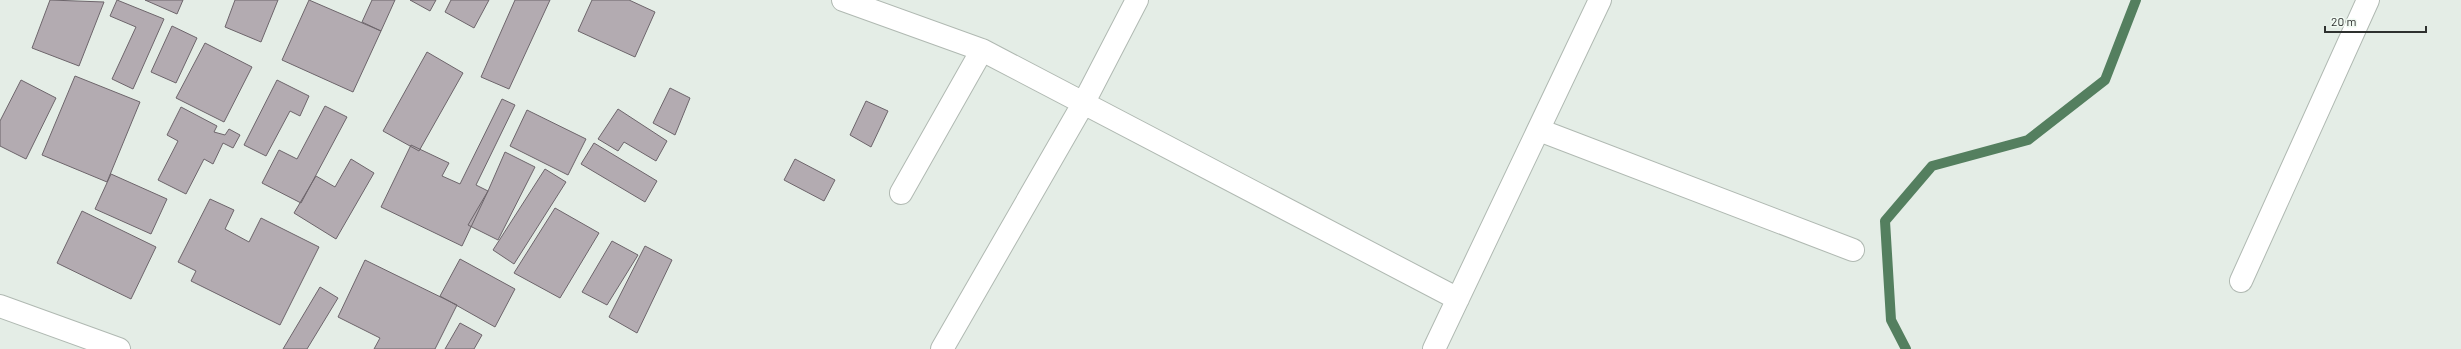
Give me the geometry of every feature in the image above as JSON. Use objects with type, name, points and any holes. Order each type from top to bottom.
[{"type":"street","points":[[843,0],[982,50],[1458,299]]},
{"type":"street","points":[[942,349],[1083,104],[1137,0]]},
{"type":"street","points":[[1434,349],[1600,0]]},
{"type":"street","points":[[2241,281],[2368,0]]},
{"type":"street","points":[[901,193],[982,50]]},
{"type":"street","points":[[1539,130],[1854,250]]},
{"type":"street","points":[[0,306],[119,349]]},
{"type":"building","points":[[50,0],[104,2],[79,66],[32,48]]},
{"type":"building","points":[[117,0],[164,19],[133,89],[112,79],[136,27],[110,16]]},
{"type":"building","points":[[145,0],[183,0],[177,14]]},
{"type":"building","points":[[235,0],[278,0],[261,42],[225,27]]},
{"type":"building","points":[[309,0],[381,31],[353,92],[282,60]]},
{"type":"building","points":[[372,0],[395,0],[381,31],[362,22]]},
{"type":"building","points":[[410,0],[436,0],[430,11]]},
{"type":"building","points":[[451,0],[489,0],[474,28],[445,12]]},
{"type":"building","points":[[515,0],[550,0],[509,89],[481,77]]},
{"type":"building","points":[[592,0],[629,0],[655,12],[635,57],[578,31]]},
{"type":"building","points":[[172,26],[197,38],[176,83],[151,72]]},
{"type":"building","points":[[205,43],[252,67],[224,122],[176,98]]},
{"type":"building","points":[[427,52],[463,73],[419,151],[383,131]]},
{"type":"building","points":[[75,76],[140,102],[107,182],[42,155]]},
{"type":"building","points":[[21,80],[56,98],[26,159],[0,146],[0,121]]},
{"type":"building","points":[[277,80],[309,96],[300,116],[290,111],[266,156],[244,145]]},
{"type":"building","points":[[670,88],[690,98],[675,135],[653,123]]},
{"type":"building","points":[[502,99],[515,105],[476,185],[488,191],[462,246],[381,207],[411,145],[449,163],[442,176],[460,184]]},
{"type":"building","points":[[866,101],[888,111],[871,147],[850,135]]},
{"type":"building","points":[[325,106],[347,117],[301,203],[262,183],[279,150],[297,159]]},
{"type":"building","points":[[181,107],[217,126],[214,132],[225,135],[229,129],[240,135],[233,148],[223,143],[213,164],[204,159],[186,194],[158,180],[178,141],[167,135]]},
{"type":"building","points":[[618,109],[667,141],[656,161],[624,142],[618,151],[598,139]]},
{"type":"building","points":[[527,110],[586,139],[568,175],[510,146]]},
{"type":"building","points":[[594,143],[657,181],[645,202],[581,164]]},
{"type":"building","points":[[505,152],[535,167],[498,240],[468,225],[488,191]]},
{"type":"building","points":[[351,159],[374,173],[336,239],[294,213],[316,176],[335,187]]},
{"type":"building","points":[[795,159],[835,180],[824,201],[784,180]]},
{"type":"building","points":[[545,169],[566,182],[514,264],[493,250]]},
{"type":"building","points":[[111,174],[167,199],[151,234],[95,209]]},
{"type":"building","points":[[210,199],[234,210],[225,229],[249,242],[261,218],[319,247],[280,325],[191,281],[196,271],[178,262]]},
{"type":"building","points":[[555,208],[599,233],[560,298],[514,273]]},
{"type":"building","points":[[82,211],[156,247],[131,299],[57,263]]},
{"type":"building","points":[[612,241],[638,255],[607,305],[582,292]]},
{"type":"building","points":[[645,246],[672,260],[637,333],[609,317]]},
{"type":"building","points":[[460,259],[515,289],[495,327],[440,296]]},
{"type":"building","points":[[365,260],[457,305],[435,349],[374,349],[380,338],[338,317]]},
{"type":"building","points":[[320,287],[338,298],[307,349],[283,349]]},
{"type":"building","points":[[460,323],[482,335],[474,349],[445,349]]},
{"type":"waterway","points":[[1906,349],[1891,320],[1885,221],[1932,166],[2028,140],[2105,80],[2136,0]]}]
